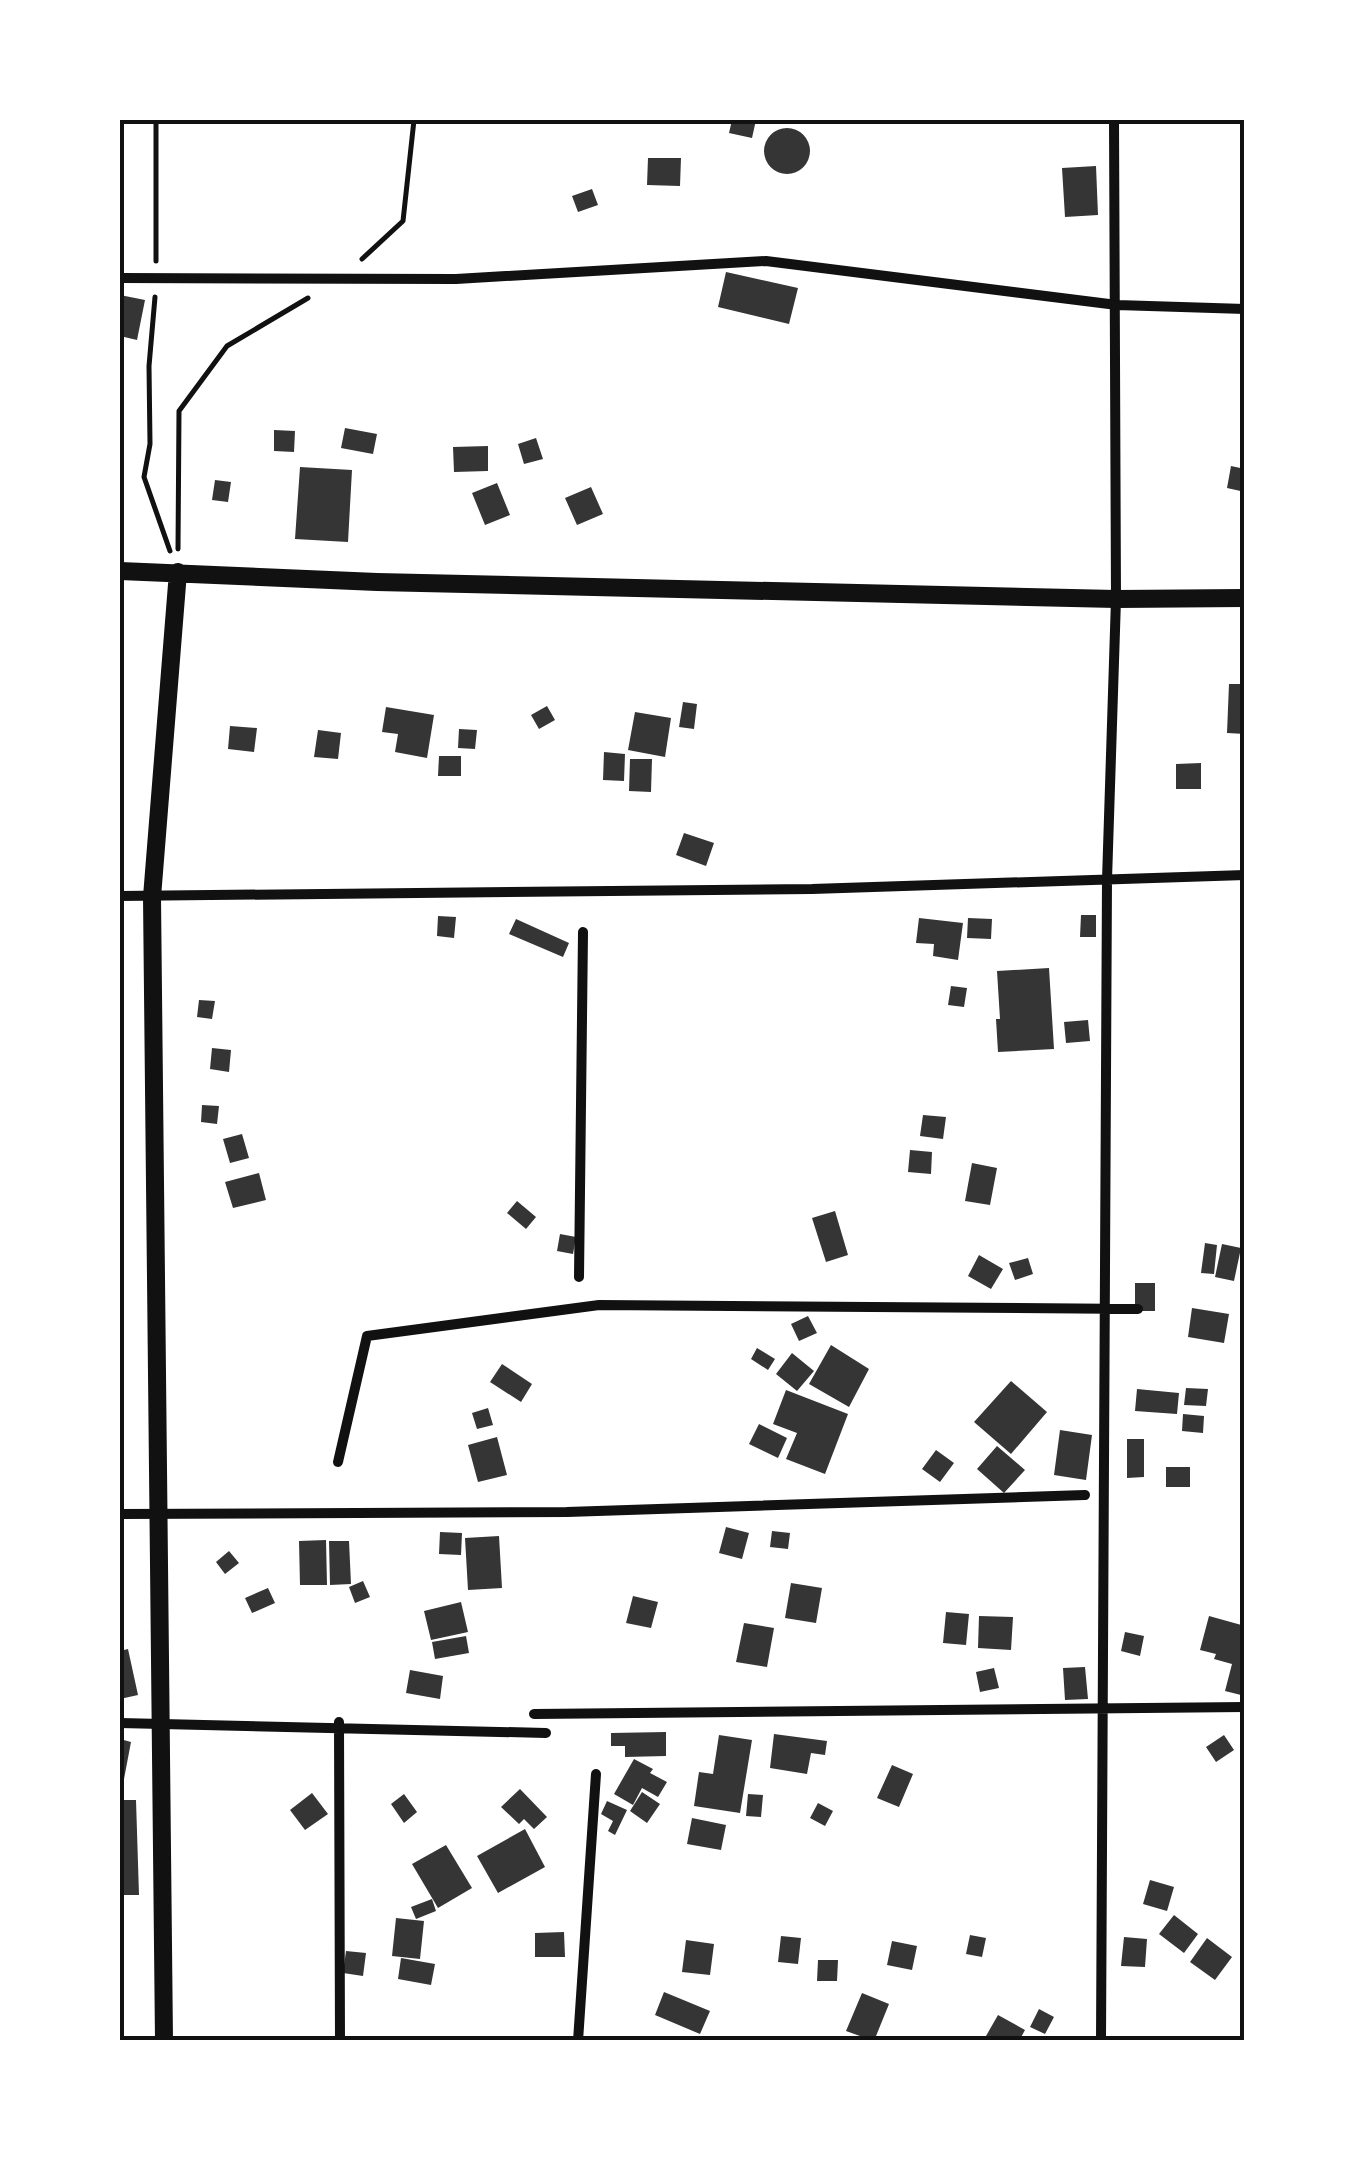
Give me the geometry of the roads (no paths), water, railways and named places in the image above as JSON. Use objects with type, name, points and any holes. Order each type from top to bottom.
[{"type":"street","points":[[1101,2041],[1108,880],[1116,599],[1114,120]]},
{"type":"street","points":[[120,278],[456,279],[766,260],[1117,305],[1245,309]]},
{"type":"street","points":[[120,571],[376,582],[1116,599],[1245,598]]},
{"type":"street","points":[[164,2041],[152,897],[178,572]]},
{"type":"street","points":[[120,896],[812,888],[1245,875]]},
{"type":"street","points":[[580,1277],[583,932]]},
{"type":"street","points":[[338,1462],[368,1336],[599,1305],[1138,1309]]},
{"type":"street","points":[[567,1512],[1085,1495]]},
{"type":"street","points":[[120,1514],[595,1512]]},
{"type":"street","points":[[534,1714],[1245,1706]]},
{"type":"street","points":[[339,1722],[340,2041]]},
{"type":"street","points":[[120,1723],[546,1733]]},
{"type":"street","points":[[578,2041],[596,1774]]}]
